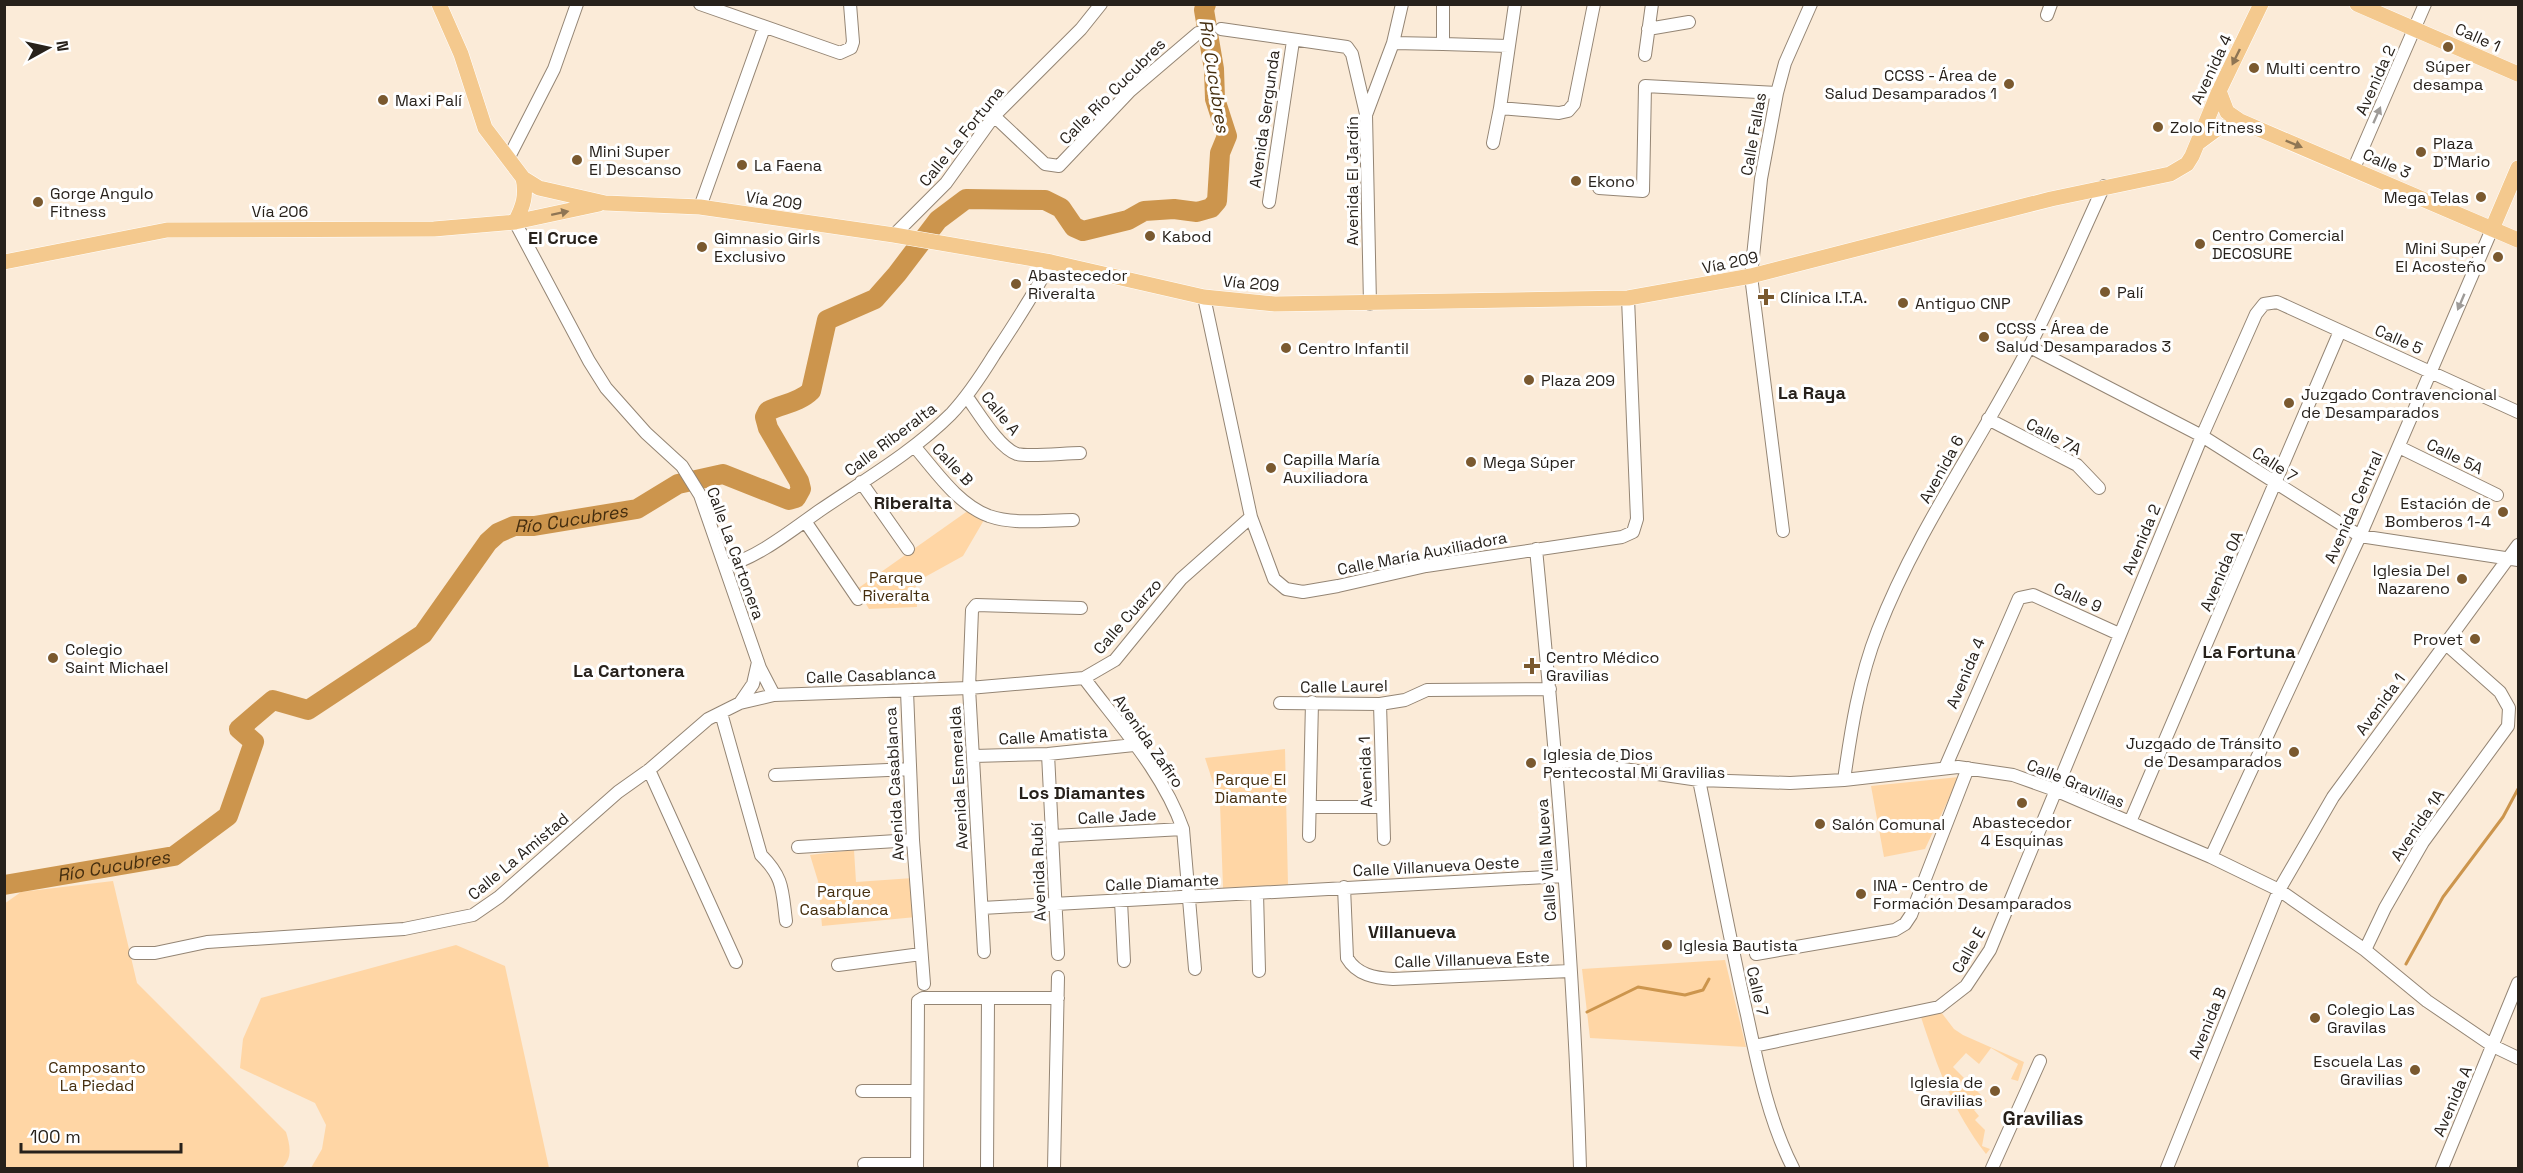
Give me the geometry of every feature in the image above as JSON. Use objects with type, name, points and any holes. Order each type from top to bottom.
[{"type":"main road","name":"Vía 209","points":[[439,4],[461,54],[486,128],[523,178],[539,188],[605,203],[699,207],[899,236],[1051,262],[1204,297],[1275,304],[1628,298],[1751,276],[2104,186],[2170,174]]},
{"type":"main road","name":"Avenida 4","points":[[2170,174],[2187,164],[2261,4]]},
{"type":"main road","name":"Calle 1","points":[[2357,4],[2518,74]]},
{"type":"main road","points":[[2219,91],[2228,112],[2240,121]]},
{"type":"main road","points":[[2196,145],[2217,129],[2240,121]]},
{"type":"main road","name":"Calle 3","points":[[2240,121],[2518,240]]},
{"type":"main road","name":"Avenida Central","points":[[2492,229],[2518,168]]},
{"type":"main road","points":[[515,222],[524,201],[523,178]]},
{"type":"main road","points":[[515,222],[532,209],[539,188]]},
{"type":"main road","name":"Vía 206","points":[[4,262],[167,230],[434,229],[515,222],[605,203]]},
{"type":"street","points":[[507,159],[554,69],[577,4]]},
{"type":"street","points":[[700,4],[840,53],[851,48],[853,42],[850,4]]},
{"type":"street","name":"Calle La Fortuna","points":[[899,236],[946,183],[994,116],[1081,29],[1101,4]]},
{"type":"street","name":"Avenida El Jardín","points":[[1370,304],[1366,115],[1393,44],[1402,4]]},
{"type":"street","points":[[1443,4],[1443,44]]},
{"type":"street","points":[[1493,142],[1515,4]]},
{"type":"street","points":[[1500,108],[1559,113],[1568,111],[1574,104],[1594,4]]},
{"type":"street","points":[[1645,55],[1652,4]]},
{"type":"street","name":"Calle Fallas","points":[[1783,531],[1751,276],[1761,180],[1777,93],[1785,63],[1811,4]]},
{"type":"street","name":"Avenida 2","points":[[2354,168],[2426,4]]},
{"type":"street","points":[[1648,29],[1689,22]]},
{"type":"street","points":[[699,207],[764,28]]},
{"type":"street","points":[[1221,29],[1347,47],[1352,54],[1366,115]]},
{"type":"street","name":"Calle Río Cucubres","points":[[994,116],[1045,164],[1059,166],[1130,91],[1198,33]]},
{"type":"street","name":"Avenida Sergunda","points":[[1269,202],[1293,41]]},
{"type":"street","points":[[1393,44],[1508,46]]},
{"type":"street","points":[[1599,188],[1643,191],[1645,86],[1777,93]]},
{"type":"street","name":"Avenida 6","points":[[1844,780],[1852,726],[1867,661],[1877,632],[1905,571],[2030,347],[2104,186]]},
{"type":"street","name":"Calle La Cartonera","points":[[515,222],[589,361],[606,388],[646,433],[682,466],[700,495],[758,662],[774,696]]},
{"type":"street","name":"Avenida Central","points":[[2211,857],[2360,536],[2492,229]]},
{"type":"street","name":"Calle Riberalta","points":[[725,566],[740,563],[805,521],[914,446],[950,415],[967,397],[1030,302],[1051,262]]},
{"type":"street","name":"Calle María Auxiliadora","points":[[1204,297],[1251,517],[1274,579],[1286,588],[1303,592],[1426,566],[1622,537],[1633,532],[1637,519],[1628,298]]},
{"type":"street","name":"Calle 5","points":[[2264,304],[2277,302],[2518,412]]},
{"type":"street","name":"Avenida 2","points":[[2055,790],[2202,436],[2256,314],[2264,304]]},
{"type":"street","name":"Avenida 0A","points":[[2130,822],[2340,331]]},
{"type":"street","name":"Calle 7","points":[[2030,347],[2202,436],[2360,536],[2514,559]]},
{"type":"street","name":"Calle A","points":[[967,397],[998,438],[1007,448],[1018,454],[1080,453]]},
{"type":"street","name":"Calle 7A","points":[[1988,419],[2077,465],[2099,488]]},
{"type":"street","name":"Calle B","points":[[914,446],[954,492],[988,515],[1023,521],[1073,520]]},
{"type":"street","name":"Calle 5A","points":[[2399,447],[2497,495]]},
{"type":"street","points":[[861,482],[908,549]]},
{"type":"street","name":"Calle Cuarzo","points":[[969,688],[1084,678],[1115,660],[1181,579],[1251,517]]},
{"type":"street","points":[[805,521],[858,599]]},
{"type":"street","name":"Avenida 1","points":[[2279,890],[2333,797],[2446,644],[2514,559],[2518,545]]},
{"type":"street","name":"Calle Villa Nueva","points":[[1536,549],[1550,690],[1564,876],[1577,1078],[1580,1168]]},
{"type":"street","name":"Calle 9","points":[[2023,596],[2033,595],[2119,634]]},
{"type":"street","name":"Avenida 4","points":[[1945,768],[2015,602],[2023,596]]},
{"type":"street","name":"Avenida Esmeralda","points":[[984,952],[969,688],[972,610],[976,604],[1081,608]]},
{"type":"street","name":"Avenida 1A","points":[[2365,950],[2385,908],[2423,842],[2508,726],[2509,708],[2500,692],[2446,644]]},
{"type":"street","points":[[740,703],[753,684],[758,662]]},
{"type":"street","name":"Avenida Zafiro","points":[[1084,678],[1163,785],[1182,829],[1195,969]]},
{"type":"street","name":"Calle Casablanca","points":[[774,696],[969,688]]},
{"type":"street","name":"Calle Laurel","points":[[1280,703],[1380,704],[1405,700],[1426,690],[1550,690]]},
{"type":"street","name":"Avenida Casablanca","points":[[907,691],[913,840],[924,984]]},
{"type":"street","name":"Calle La Amistad","points":[[135,953],[155,952],[207,942],[405,929],[473,915],[499,897],[618,792],[649,770],[708,719],[740,703],[774,696]]},
{"type":"street","points":[[1310,836],[1312,702]]},
{"type":"street","name":"Avenida 1","points":[[1380,704],[1384,839]]},
{"type":"street","points":[[721,713],[761,855],[775,869],[781,881],[786,921]]},
{"type":"street","name":"Calle Amatista","points":[[974,756],[1048,754],[1134,745]]},
{"type":"street","name":"Avenida Rubí","points":[[1048,754],[1058,954]]},
{"type":"street","name":"Calle Gravilias","points":[[1555,759],[1699,780],[1790,783],[1844,780],[1945,768],[1968,768],[2013,775],[2055,790],[2211,857],[2279,890],[2365,950],[2427,1001],[2493,1046],[2518,1059]]},
{"type":"street","points":[[1756,954],[1895,930],[1905,924],[1911,915],[1968,768]]},
{"type":"street","points":[[775,775],[910,769]]},
{"type":"street","points":[[649,770],[736,962]]},
{"type":"street","name":"Calle 7","points":[[1699,780],[1767,1100],[1784,1151],[1793,1168]]},
{"type":"street","name":"Calle E","points":[[1754,1046],[1939,1007],[1966,986],[1990,950],[2055,790]]},
{"type":"street","points":[[1312,807],[1383,807]]},
{"type":"street","name":"Calle Jade","points":[[1053,836],[1182,829]]},
{"type":"street","points":[[798,847],[913,840]]},
{"type":"street","name":"Calle Villanueva Oeste","points":[[1344,887],[1564,876]]},
{"type":"street","name":"Calle Diamante","points":[[982,908],[1344,887]]},
{"type":"street","name":"Calle Villanueva Este","points":[[1344,887],[1347,958],[1359,971],[1367,975],[1393,979],[1570,971]]},
{"type":"street","name":"Avenida B","points":[[2167,1168],[2279,890]]},
{"type":"street","points":[[1257,893],[1259,971]]},
{"type":"street","points":[[1121,901],[1124,961]]},
{"type":"street","points":[[838,965],[921,954]]},
{"type":"street","points":[[1054,1168],[1058,977]]},
{"type":"street","name":"Avenida A","points":[[2442,1168],[2518,983]]},
{"type":"street","points":[[864,1164],[917,1166],[918,1001],[923,998],[1058,998]]},
{"type":"street","points":[[987,1168],[988,999]]},
{"type":"street","points":[[1992,1168],[2040,1061]]},
{"type":"street","points":[[862,1091],[917,1091]]},
{"type":"green space","name":"Parque Riveralta","points":[[969,510],[984,520],[963,556],[916,582],[917,607],[869,609],[857,589]]},
{"type":"green space","name":"Parque El Diamante","points":[[1285,749],[1288,885],[1223,888],[1220,804],[1205,758]]},
{"type":"green space","points":[[1959,777],[1925,849],[1884,857],[1871,786]]},
{"type":"green space","name":"Parque Casablanca","points":[[854,850],[856,882],[913,878],[916,917],[822,926],[818,881],[810,855]]},
{"type":"green space","name":"Camposanto La Piedad","points":[[113,881],[137,983],[286,1132],[289,1156],[282,1168],[5,1168],[4,904],[21,892]]},
{"type":"green space","points":[[456,945],[505,966],[549,1168],[311,1168],[322,1149],[326,1125],[315,1103],[240,1068],[243,1039],[261,998]]},
{"type":"green space","points":[[1725,960],[1746,1047],[1590,1038],[1582,969]]},
{"type":"green space","points":[[1941,1012],[1954,1029],[1963,1035],[2024,1062],[2018,1081],[2011,1079],[2018,1064],[1991,1048],[1979,1064],[1966,1053],[1953,1067],[1987,1101],[1974,1110],[1979,1116],[1975,1120],[1985,1130],[1982,1146],[1990,1149],[1986,1154],[1955,1105],[1921,1017]]},
{"type":"waterway","name":"Río Cucubres","points":[[4,885],[174,856],[228,816],[254,742],[239,729],[273,700],[308,710],[423,634],[488,542],[498,533],[514,526],[534,526],[637,509],[678,484],[723,474],[789,500],[796,498],[801,489],[799,481],[768,428],[765,417],[768,411],[797,400],[811,391],[827,320],[875,299],[938,220],[966,199],[1045,200],[1061,208],[1074,227],[1083,231],[1128,220],[1144,211],[1174,209],[1197,212],[1211,208],[1217,201],[1220,153],[1227,136],[1215,99],[1214,69],[1204,10],[1206,4]]},
{"type":"waterway","points":[[2406,964],[2443,897],[2503,817],[2518,789]]},
{"type":"waterway","points":[[1587,1012],[1638,987],[1685,995],[1703,990],[1709,979]]},
{"type":"place","name":"Súper desampa","points":[[2448,47]]},
{"type":"place","name":"Multi centro","points":[[2254,68]]},
{"type":"place","name":"CCSS - Área de Salud Desamparados 1","points":[[2009,84]]},
{"type":"place","name":"Maxi Palí","points":[[383,100]]},
{"type":"place","name":"Zolo Fitness","points":[[2158,127]]},
{"type":"place","name":"Plaza D'Mario","points":[[2421,152]]},
{"type":"place","name":"Mini Super El Descanso","points":[[577,160]]},
{"type":"place","name":"La Faena","points":[[742,165]]},
{"type":"place","name":"Ekono","points":[[1576,181]]},
{"type":"place","name":"Mega Telas","points":[[2481,197]]},
{"type":"place","name":"Gorge Angulo Fitness","points":[[38,202]]},
{"type":"place","name":"Kabod","points":[[1150,236]]},
{"type":"place","name":"Centro Comercial DECOSURE","points":[[2200,244]]},
{"type":"place","name":"Gimnasio Girls Exclusivo","points":[[702,247]]},
{"type":"place","name":"Mini Super El Acosteño","points":[[2498,257]]},
{"type":"place","name":"Abastecedor Riveralta","points":[[1016,284]]},
{"type":"place","name":"Palí","points":[[2105,292]]},
{"type":"place","name":"Clínica I.T.A.","points":[[1766,297]]},
{"type":"place","name":"Antiguo CNP","points":[[1903,303]]},
{"type":"place","name":"CCSS - Área de Salud Desamparados 3","points":[[1984,337]]},
{"type":"place","name":"Centro Infantil","points":[[1286,348]]},
{"type":"place","name":"Plaza 209","points":[[1529,380]]},
{"type":"place","name":"Juzgado Contravencional de Desamparados","points":[[2289,403]]},
{"type":"place","name":"Mega Súper","points":[[1471,462]]},
{"type":"place","name":"Capilla María Auxiliadora","points":[[1271,468]]},
{"type":"place","name":"Estación de Bomberos 1-4","points":[[2503,512]]},
{"type":"place","name":"Iglesia Del Nazareno","points":[[2462,579]]},
{"type":"place","name":"Provet","points":[[2475,639]]},
{"type":"place","name":"Colegio Saint Michael","points":[[53,658]]},
{"type":"place","name":"Centro Médico Gravilias","points":[[1532,666]]},
{"type":"place","name":"Juzgado de Tránsito de Desamparados","points":[[2294,752]]},
{"type":"place","name":"Iglesia de Dios Pentecostal Mi Gravilias","points":[[1531,763]]},
{"type":"place","name":"Abastecedor 4 Esquinas","points":[[2022,803]]},
{"type":"place","name":"Salón Comunal","points":[[1820,824]]},
{"type":"place","name":"INA - Centro de Formación Desamparados","points":[[1861,894]]},
{"type":"place","name":"Iglesia Bautista","points":[[1667,945]]},
{"type":"place","name":"Colegio Las Gravilas","points":[[2315,1018]]},
{"type":"place","name":"Escuela Las Gravilias","points":[[2415,1070]]},
{"type":"place","name":"Iglesia de Gravilias","points":[[1995,1091]]},
{"type":"district","name":"El Cruce","points":[[563,238]]},
{"type":"district","name":"La Raya","points":[[1812,393]]},
{"type":"district","name":"Riberalta","points":[[913,503]]},
{"type":"district","name":"La Fortuna","points":[[2249,652]]},
{"type":"district","name":"La Cartonera","points":[[629,671]]},
{"type":"district","name":"Los Diamantes","points":[[1082,793]]},
{"type":"district","name":"Villanueva","points":[[1412,932]]},
{"type":"district","name":"Gravilias","points":[[2043,1118]]}]
